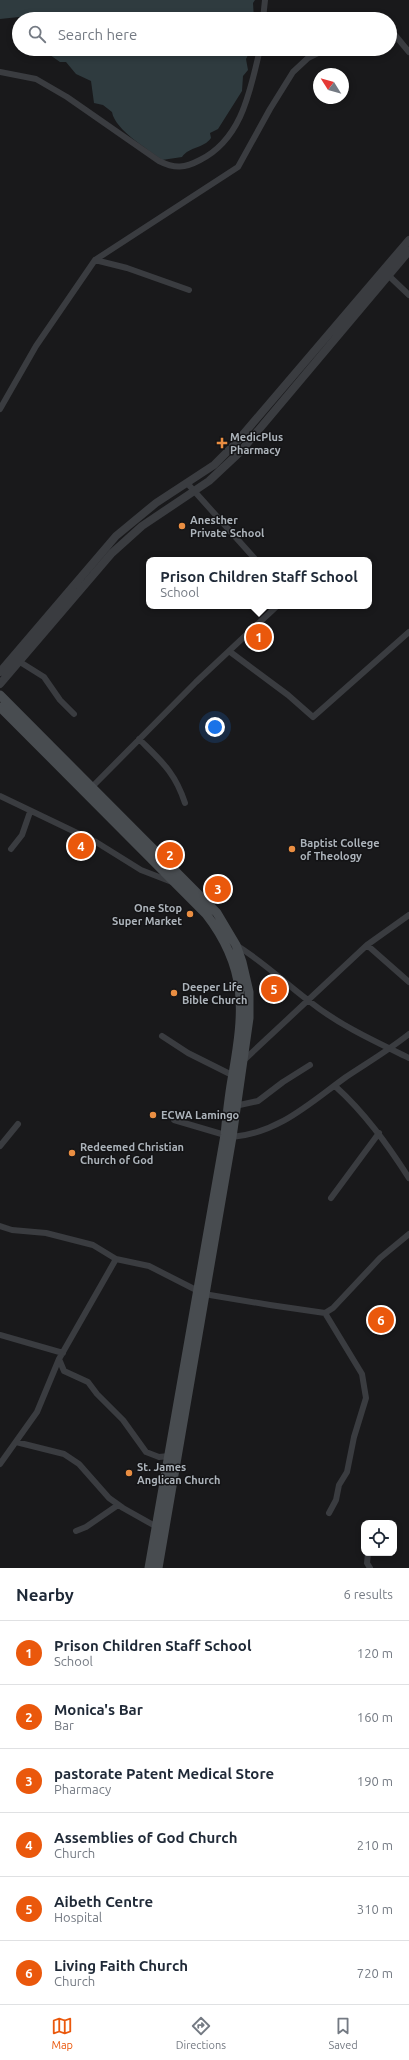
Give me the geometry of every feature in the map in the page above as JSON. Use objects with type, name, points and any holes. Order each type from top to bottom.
[{"type":"main road","points":[[0,695],[205,900],[220,918],[236,945],[247,978],[250,1018],[243,1061],[232,1106]]},
{"type":"main road","points":[[0,707],[213,924],[226,946],[235,968],[241,1010],[239,1042],[232,1075],[232,1106],[229,1136],[168,1456],[150,1568]]},
{"type":"main road","points":[[158,1568],[200,1291]]},
{"type":"street","points":[[264,12],[265,0]]},
{"type":"street","points":[[397,37],[409,52]]},
{"type":"street","points":[[0,72],[36,79],[67,97],[159,161],[177,168],[188,166],[210,155],[225,142],[236,128],[247,104],[258,56]]},
{"type":"street","points":[[0,409],[36,346],[95,260],[238,167],[270,109],[293,72],[312,56]]},
{"type":"street","points":[[0,672],[116,536],[156,503],[214,465],[234,445],[409,240]]},
{"type":"street","points":[[0,684],[112,553],[142,526],[209,481],[240,452],[409,252]]},
{"type":"street","points":[[95,260],[127,268],[189,290]]},
{"type":"street","points":[[388,275],[409,295]]},
{"type":"street","points":[[188,483],[253,557]]},
{"type":"street","points":[[92,786],[139,738],[274,609]]},
{"type":"street","points":[[229,651],[288,695],[313,717],[409,632]]},
{"type":"street","points":[[20,662],[44,677],[60,700],[74,714]]},
{"type":"street","points":[[139,738],[173,774],[179,784],[185,802]]},
{"type":"street","points":[[0,796],[30,812],[96,842],[141,870],[172,882]]},
{"type":"street","points":[[11,849],[22,835],[30,812]]},
{"type":"street","points":[[243,1061],[309,1001],[367,945],[409,915]]},
{"type":"street","points":[[236,945],[255,956],[309,1001],[341,1024],[409,1058]]},
{"type":"street","points":[[367,945],[409,982]]},
{"type":"street","points":[[174,1120],[229,1136],[250,1135],[283,1122],[390,1049],[409,1034]]},
{"type":"street","points":[[162,1036],[188,1053],[232,1075]]},
{"type":"street","points":[[232,1106],[258,1101],[270,1090],[310,1065]]},
{"type":"street","points":[[335,1086],[355,1104],[379,1133],[409,1178]]},
{"type":"street","points":[[0,1146],[18,1124]]},
{"type":"street","points":[[332,1198],[379,1133]]},
{"type":"street","points":[[0,1226],[12,1230],[46,1233],[93,1245],[116,1259],[149,1266],[200,1291],[270,1305],[325,1313],[333,1308],[390,1248],[409,1234]]},
{"type":"street","points":[[0,1464],[37,1412],[59,1360],[116,1259]]},
{"type":"street","points":[[325,1313],[362,1374],[366,1398],[354,1437],[347,1472],[339,1485],[336,1500],[329,1514]]},
{"type":"street","points":[[0,1335],[63,1353]]},
{"type":"street","points":[[59,1360],[64,1371],[88,1382],[97,1394],[123,1420],[146,1452],[159,1457],[168,1456]]},
{"type":"street","points":[[16,1442],[64,1454],[79,1464],[109,1498],[157,1527]]},
{"type":"street","points":[[76,1531],[86,1527],[118,1504]]},
{"type":"street","points":[[368,1556],[367,1562],[370,1568]]},
{"type":"shaded area","points":[[0,0],[255,0],[253,3],[254,12],[12,12],[12,18],[0,19]]},
{"type":"shaded area","points":[[51,56],[248,56],[246,59],[248,70],[243,76],[242,91],[218,129],[210,133],[211,138],[208,142],[185,153],[182,157],[162,160],[125,132],[114,119],[112,112],[103,105],[94,103],[91,81],[76,74],[66,62],[60,62]]},
{"type":"place","name":"MedicPlus Pharmacy","points":[[222,443]]},
{"type":"place","name":"Anesther Private School","points":[[182,526]]},
{"type":"place","name":"Prison Children Staff School","points":[[259,637]]},
{"type":"place","name":"Assemblies of God Church","points":[[81,846]]},
{"type":"place","name":"Baptist College of Theology","points":[[292,849]]},
{"type":"place","name":"Monica's Bar","points":[[170,855]]},
{"type":"place","name":"pastorate Patent Medical Store","points":[[218,889]]},
{"type":"place","name":"One Stop Super Market","points":[[190,914]]},
{"type":"place","name":"Aibeth Centre","points":[[274,989]]},
{"type":"place","name":"Deeper Life Bible Church","points":[[174,993]]},
{"type":"place","name":"ECWA Lamingo","points":[[153,1115]]},
{"type":"place","name":"Redeemed Christian Church of God","points":[[72,1153]]},
{"type":"place","name":"Living Faith Church","points":[[381,1320]]},
{"type":"place","name":"St. James Anglican Church","points":[[129,1473]]}]
